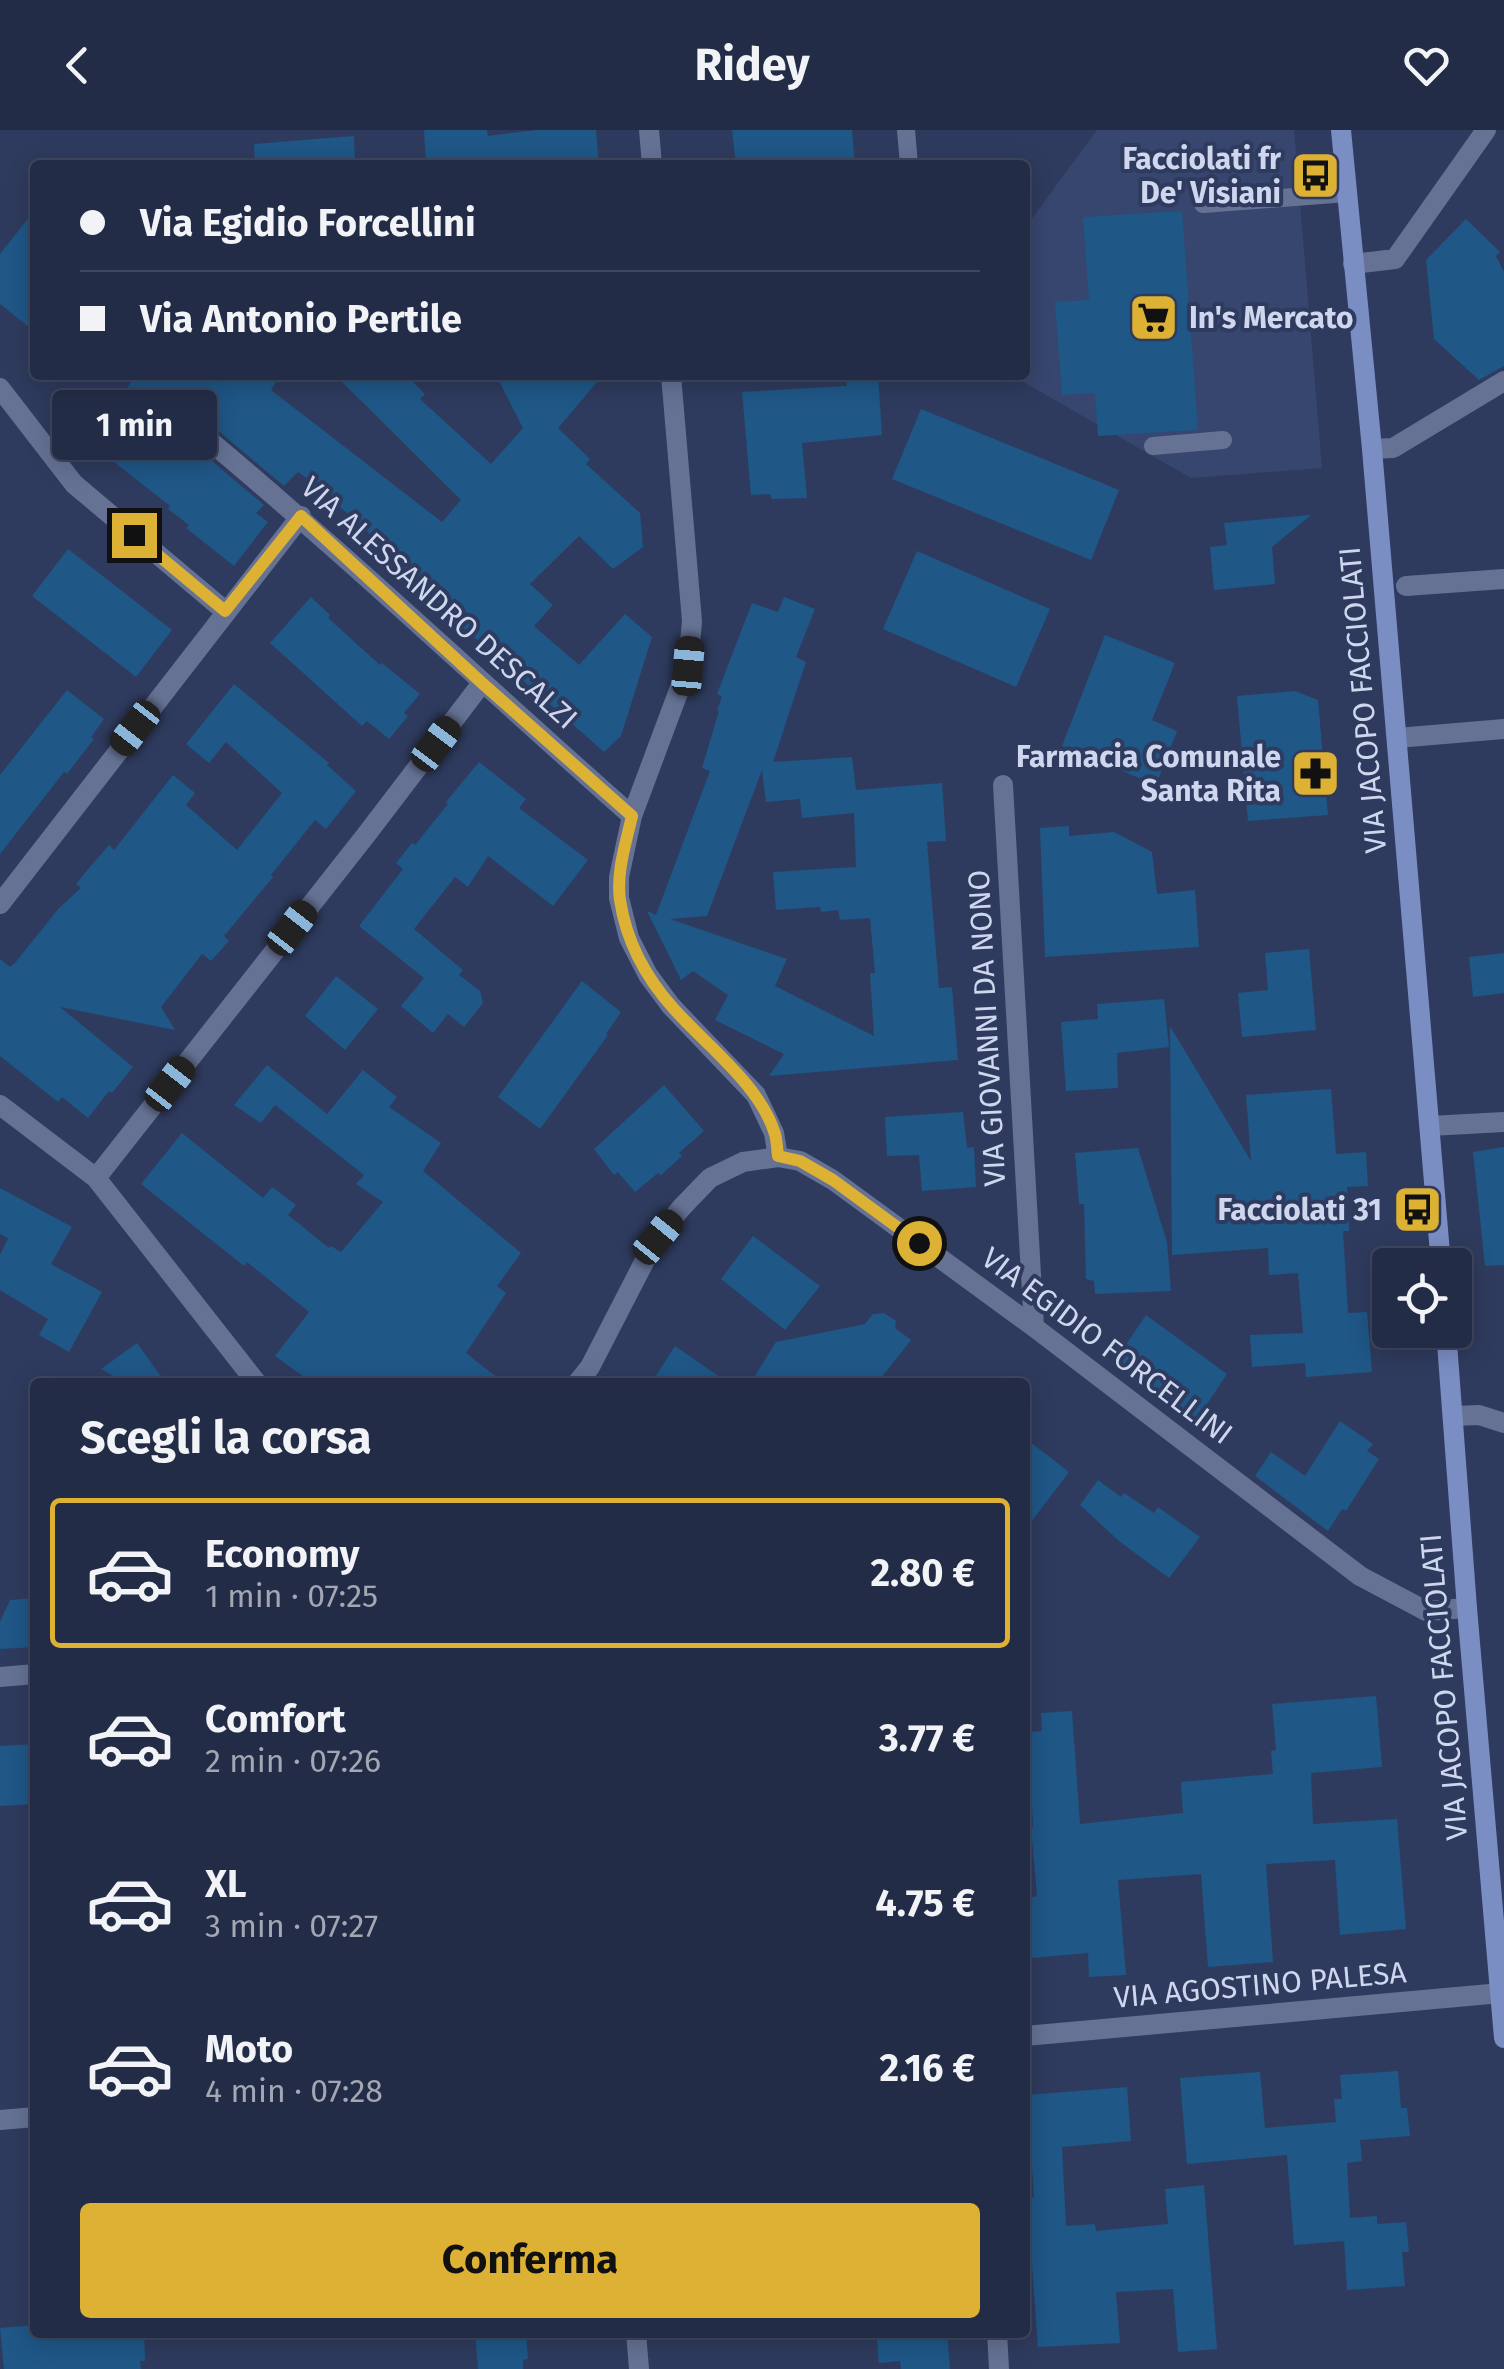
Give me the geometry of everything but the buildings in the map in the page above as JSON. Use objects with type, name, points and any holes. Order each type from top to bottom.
[{"type":"main road","name":"VIA JACOPO FACCIOLATI","points":[[1341,130],[1440,1248]]},
{"type":"main road","name":"VIA JACOPO FACCIOLATI","points":[[1447,1348],[1466,1608],[1500,1933],[1504,2038]]},
{"type":"street","points":[[649,130],[652,160]]},
{"type":"street","points":[[1353,264],[1395,259],[1486,130]]},
{"type":"street","points":[[581,1378],[658,1237],[682,1207],[710,1178],[743,1162],[778,1156],[774,1133],[756,1095],[671,1006],[648,975],[628,938],[620,898],[620,877],[632,816],[688,666],[691,636],[670,380]]},
{"type":"street","points":[[1372,448],[1393,448],[1504,381]]},
{"type":"street","points":[[0,388],[74,484],[225,611]]},
{"type":"street","name":"VIA ALESSANDRO DESCALZI","points":[[205,436],[301,516],[632,816]]},
{"type":"street","points":[[0,904],[301,516]]},
{"type":"street","points":[[1406,586],[1504,580]]},
{"type":"street","points":[[96,1178],[482,683]]},
{"type":"street","points":[[1396,738],[1504,730]]},
{"type":"street","name":"VIA GIOVANNI DA NONO","points":[[1003,785],[1034,1327]]},
{"type":"street","points":[[0,1106],[96,1178],[253,1378]]},
{"type":"street","points":[[1430,1126],[1504,1122]]},
{"type":"street","name":"VIA EGIDIO FORCELLINI","points":[[778,1156],[800,1161],[833,1180],[1034,1327],[1360,1576],[1426,1611],[1466,1608]]},
{"type":"street","points":[[1453,1416],[1479,1415],[1504,1424]]},
{"type":"street","points":[[0,1677],[30,1674]]},
{"type":"street","name":"VIA AGOSTINO PALESA","points":[[1030,2036],[1502,1993]]},
{"type":"street","points":[[0,2120],[30,2117]]},
{"type":"street","points":[[636,2338],[639,2369]]},
{"type":"street","points":[[996,2338],[999,2369]]},
{"type":"lane","points":[[906,130],[909,160]]},
{"type":"lane","points":[[1203,204],[1347,193]]},
{"type":"lane","points":[[1153,446],[1224,440]]},
{"type":"shaded area","name":"In's Mercato","points":[[1097,130],[1294,130],[1322,468],[1191,478],[1020,380],[1030,380],[1030,221]]},
{"type":"place","name":"Facciolati fr De' Visiani","points":[[1316,176]]},
{"type":"place","name":"In's Mercato","points":[[1154,318]]},
{"type":"place","name":"Farmacia Comunale Santa Rita","points":[[1316,774]]},
{"type":"place","name":"Facciolati 31","points":[[1417,1210]]},
{"type":"route","points":[[134,535],[225,611],[301,516],[632,816],[620,877],[620,898],[628,938],[648,975],[671,1006],[756,1095],[774,1133],[778,1156],[800,1161],[833,1180],[919,1243]]}]
